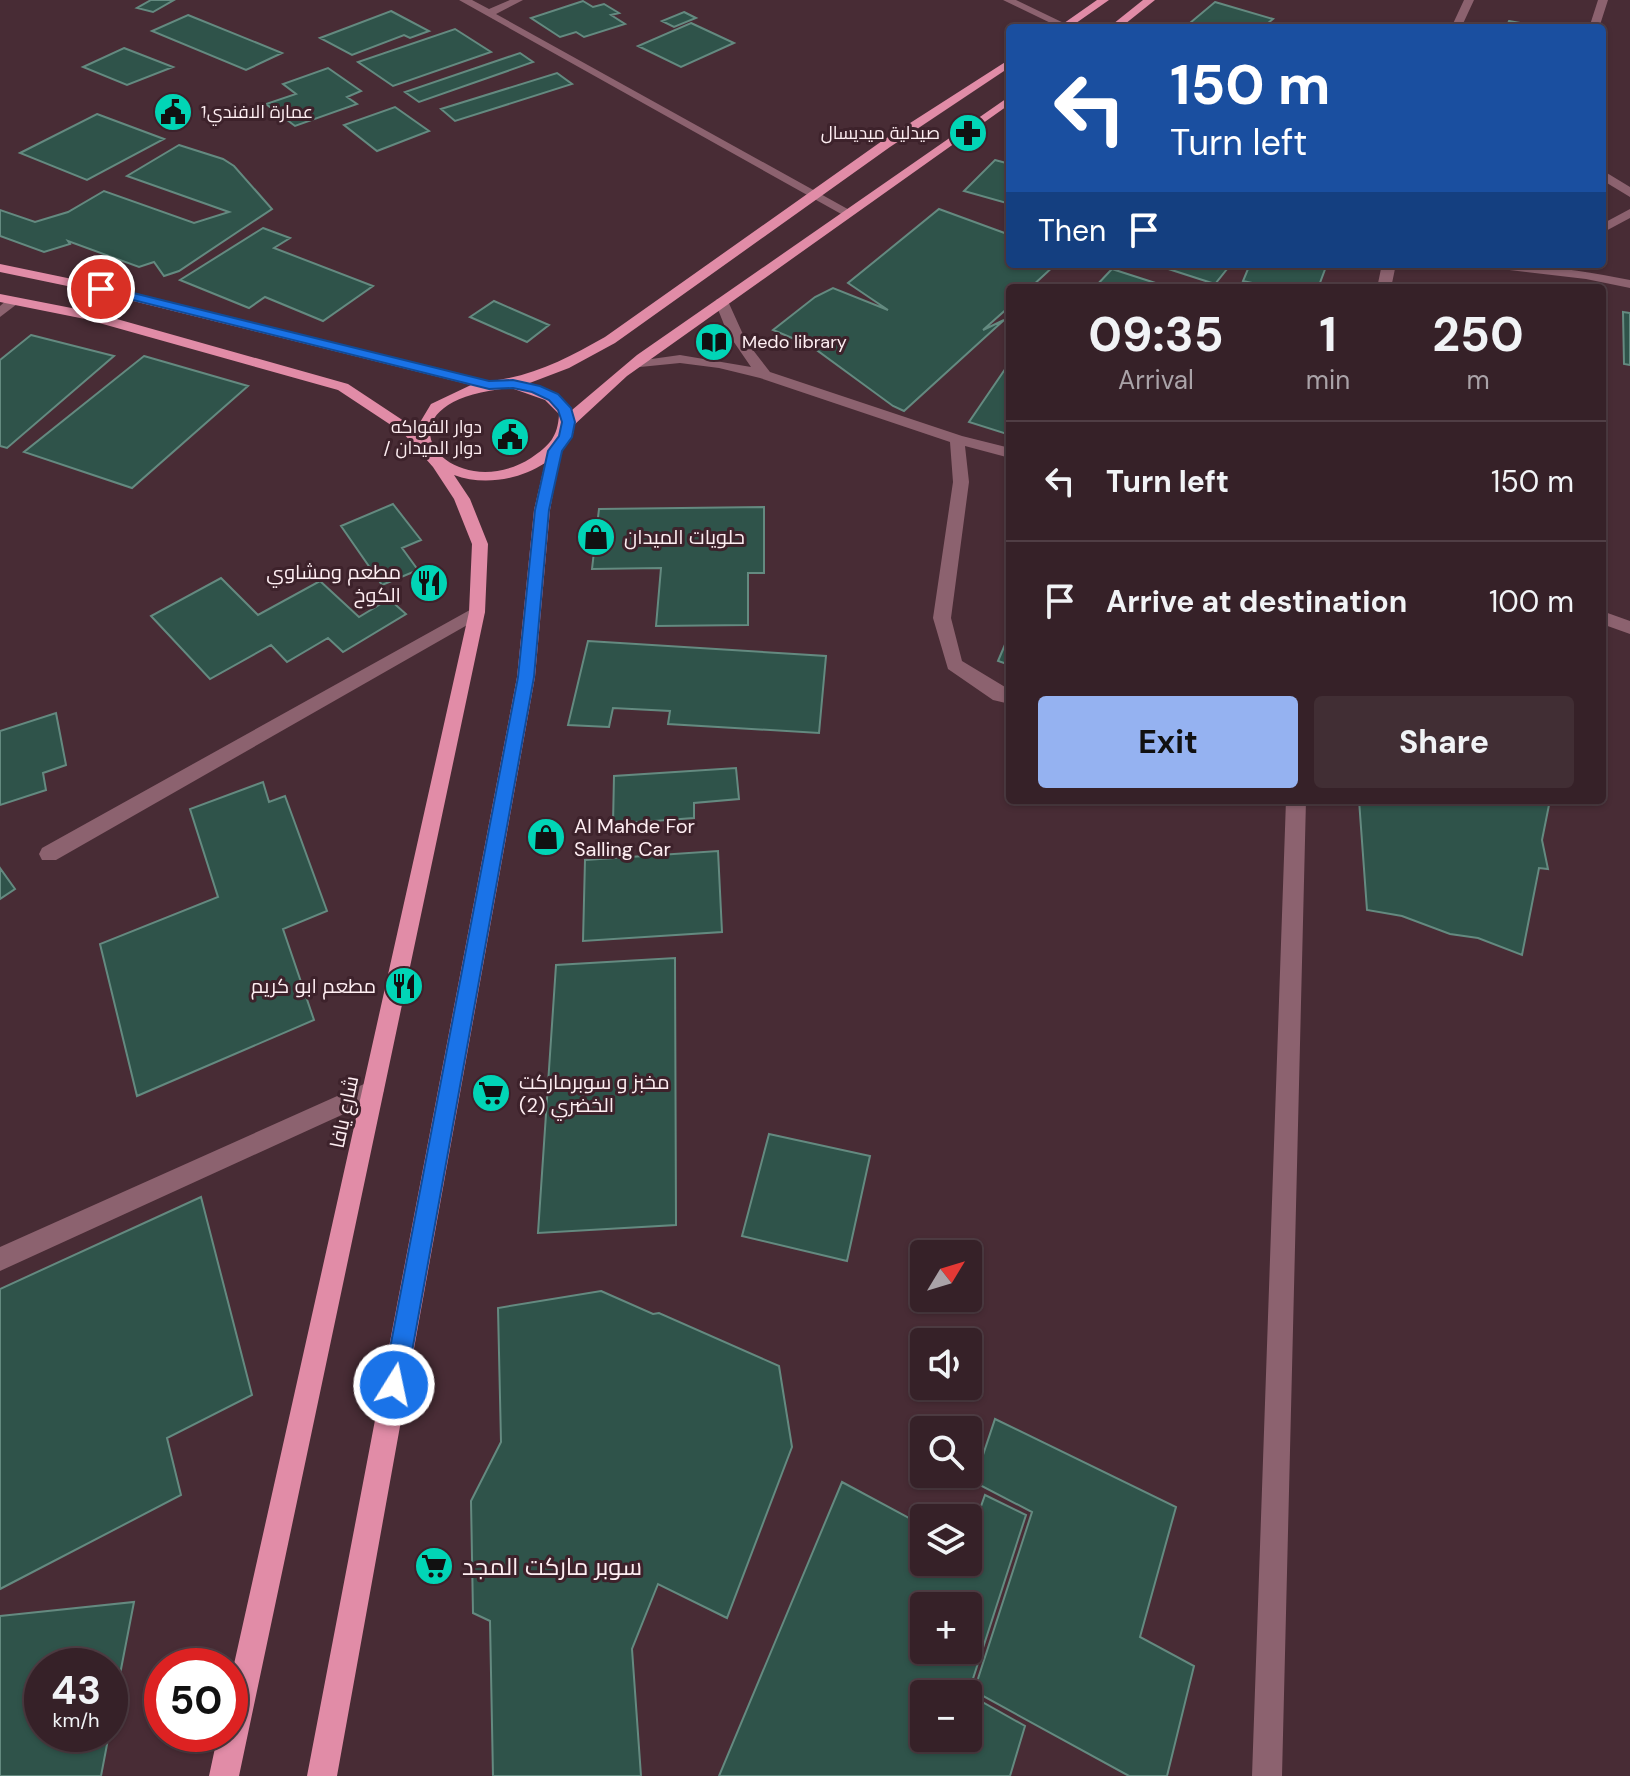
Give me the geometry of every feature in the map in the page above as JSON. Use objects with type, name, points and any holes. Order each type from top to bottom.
[{"type":"main road","points":[[1068,24],[1104,0]]},
{"type":"main road","points":[[1118,24],[1150,0]]},
{"type":"main road","points":[[513,384],[583,356],[610,340],[814,195],[1006,65]]},
{"type":"main road","points":[[7,300],[87,315],[343,387],[408,430],[439,464],[468,475],[492,476],[538,463],[555,451],[566,437],[569,422],[589,399],[847,212],[1006,102]]},
{"type":"main road","points":[[0,268],[101,289],[489,385]]},
{"type":"main road","points":[[422,445],[422,430],[429,414],[465,391],[489,385],[513,384],[535,388],[554,397],[564,408],[569,422]]},
{"type":"main road","points":[[322,1776],[526,677],[542,510],[555,451]]},
{"type":"main road","name":"شارع يافا","points":[[224,1776],[477,612],[480,544],[462,499],[439,464]]},
{"type":"street","points":[[464,0],[847,212]]},
{"type":"street","points":[[487,14],[518,0]]},
{"type":"street","points":[[1008,0],[1057,24]]},
{"type":"street","points":[[1458,24],[1469,0]]},
{"type":"street","points":[[1595,24],[1603,0]]},
{"type":"street","points":[[1606,177],[1630,193]]},
{"type":"street","points":[[1606,227],[1630,213]]},
{"type":"street","points":[[1575,268],[1630,284]]},
{"type":"street","points":[[0,313],[7,300]]},
{"type":"street","points":[[722,302],[728,324],[739,344],[765,375]]},
{"type":"street","points":[[635,365],[680,359],[765,375],[957,439],[1006,452]]},
{"type":"street","points":[[957,439],[961,482],[942,618],[954,664],[999,695],[1006,696]]},
{"type":"street","points":[[49,854],[477,612]]},
{"type":"street","points":[[1606,619],[1630,628]]},
{"type":"street","points":[[1267,1776],[1296,804]]},
{"type":"street","points":[[0,1259],[373,1090]]},
{"type":"building","points":[[151,0],[174,0],[153,12],[137,8]]},
{"type":"building","points":[[583,1],[593,7],[604,4],[619,13],[611,15],[625,24],[584,37],[576,32],[560,37],[531,18]]},
{"type":"building","points":[[1215,2],[1273,19],[1267,24],[1189,24]]},
{"type":"building","points":[[391,11],[429,31],[410,38],[404,35],[352,55],[320,38]]},
{"type":"building","points":[[684,12],[696,18],[674,27],[662,21]]},
{"type":"building","points":[[188,15],[282,53],[246,70],[152,31]]},
{"type":"building","points":[[691,23],[734,43],[681,67],[638,46]]},
{"type":"building","points":[[455,29],[491,52],[393,86],[358,62]]},
{"type":"building","points":[[124,48],[173,67],[127,85],[83,67]]},
{"type":"building","points":[[520,53],[533,62],[419,102],[405,92]]},
{"type":"building","points":[[328,68],[361,91],[347,97],[357,104],[295,126],[266,104],[296,94],[283,84]]},
{"type":"building","points":[[557,73],[572,84],[455,121],[441,109]]},
{"type":"building","points":[[395,107],[429,131],[377,151],[344,125]]},
{"type":"building","points":[[97,114],[164,139],[87,180],[20,153]]},
{"type":"building","points":[[179,145],[223,159],[234,166],[272,209],[179,271],[164,276],[154,262],[139,267],[68,241],[70,244],[44,252],[0,236],[0,210],[35,222],[68,212],[104,191],[194,223],[229,212],[127,176]]},
{"type":"building","points":[[995,160],[1006,163],[1006,203],[964,191]]},
{"type":"building","points":[[939,209],[1006,234],[1006,268],[1052,268],[1034,284],[1006,284],[1006,310],[983,330],[1004,320],[904,411],[811,346],[773,330],[815,297],[833,288],[888,310],[848,283]]},
{"type":"building","points":[[263,228],[290,238],[274,248],[373,286],[323,321],[265,297],[249,308],[180,280]]},
{"type":"building","points":[[1165,268],[1228,268],[1215,284]]},
{"type":"building","points":[[1248,268],[1326,268],[1320,284],[1257,284],[1243,281]]},
{"type":"building","points":[[1112,269],[1159,284],[1098,284]]},
{"type":"building","points":[[494,301],[549,325],[527,342],[470,317]]},
{"type":"building","points":[[1623,312],[1630,313],[1630,365],[1624,364]]},
{"type":"building","points":[[31,335],[114,356],[7,448],[0,446],[0,360]]},
{"type":"building","points":[[144,356],[248,386],[132,488],[24,452]]},
{"type":"building","points":[[1006,368],[1006,434],[969,422]]},
{"type":"building","points":[[393,504],[421,540],[402,548],[418,570],[382,585],[341,526]]},
{"type":"building","points":[[764,507],[764,573],[748,573],[748,625],[656,626],[661,568],[592,569],[599,509]]},
{"type":"building","points":[[221,578],[258,615],[320,581],[359,617],[389,599],[406,614],[343,652],[328,638],[287,662],[271,645],[210,679],[151,616]]},
{"type":"building","points":[[588,641],[826,656],[819,733],[668,724],[670,711],[613,708],[609,727],[568,725]]},
{"type":"building","points":[[1006,642],[1006,664],[998,661]]},
{"type":"building","points":[[56,713],[66,765],[43,773],[46,790],[0,805],[0,731]]},
{"type":"building","points":[[736,768],[739,799],[694,803],[694,818],[613,824],[614,776]]},
{"type":"building","points":[[263,782],[269,802],[285,796],[327,911],[283,929],[314,1020],[137,1096],[100,944],[218,897],[190,809]]},
{"type":"building","points":[[1359,804],[1549,804],[1542,840],[1548,869],[1539,868],[1522,955],[1478,938],[1450,934],[1402,916],[1367,910]]},
{"type":"building","points":[[718,851],[722,932],[583,941],[585,860]]},
{"type":"building","points":[[0,868],[15,889],[0,899]]},
{"type":"building","points":[[675,958],[676,1225],[538,1233],[556,965]]},
{"type":"building","points":[[769,1134],[870,1156],[847,1261],[742,1236]]},
{"type":"building","points":[[201,1197],[252,1395],[167,1438],[181,1495],[0,1589],[0,1289]]},
{"type":"building","points":[[601,1291],[779,1366],[792,1447],[727,1618],[658,1584],[632,1649],[641,1776],[493,1776],[490,1621],[473,1613],[471,1501],[501,1442],[498,1308]]},
{"type":"building","points":[[995,1419],[1176,1507],[1140,1637],[1194,1666],[1167,1776],[1129,1776],[982,1695],[982,1680],[978,1680],[1032,1512],[982,1486],[982,1458]]},
{"type":"building","points":[[842,1482],[910,1518],[910,1576],[982,1576],[982,1504],[985,1495],[1026,1515],[982,1651],[982,1592],[910,1592],[910,1664],[978,1664],[973,1680],[910,1680],[910,1752],[982,1752],[982,1702],[1025,1726],[1010,1776],[719,1776]]},
{"type":"building","points":[[134,1602],[125,1648],[24,1648],[24,1752],[106,1752],[101,1776],[0,1776],[0,1616]]},
{"type":"place","name":"عمارة الافندي1","points":[[173,112]]},
{"type":"place","name":"صيدلية ميديسال","points":[[968,133]]},
{"type":"place","name":"Medo library","points":[[714,342]]},
{"type":"place","name":"دوار الفواكه / دوار الميدان","points":[[510,437]]},
{"type":"place","name":"حلويات الميدان","points":[[596,537]]},
{"type":"place","name":"مطعم ومشاوي الكوخ","points":[[429,583]]},
{"type":"place","name":"Al Mahde For Salling Car","points":[[546,837]]},
{"type":"place","name":"مطعم ابو كريم","points":[[404,986]]},
{"type":"place","name":"مخبز و سوبرماركت الخضري (2)","points":[[491,1093]]},
{"type":"place","name":"سوبر ماركت المجد","points":[[434,1566]]},
{"type":"route","points":[[101,289],[489,385],[513,384],[535,388],[554,397],[564,408],[569,422],[566,437],[555,451],[542,510],[526,677],[394,1385]]}]
